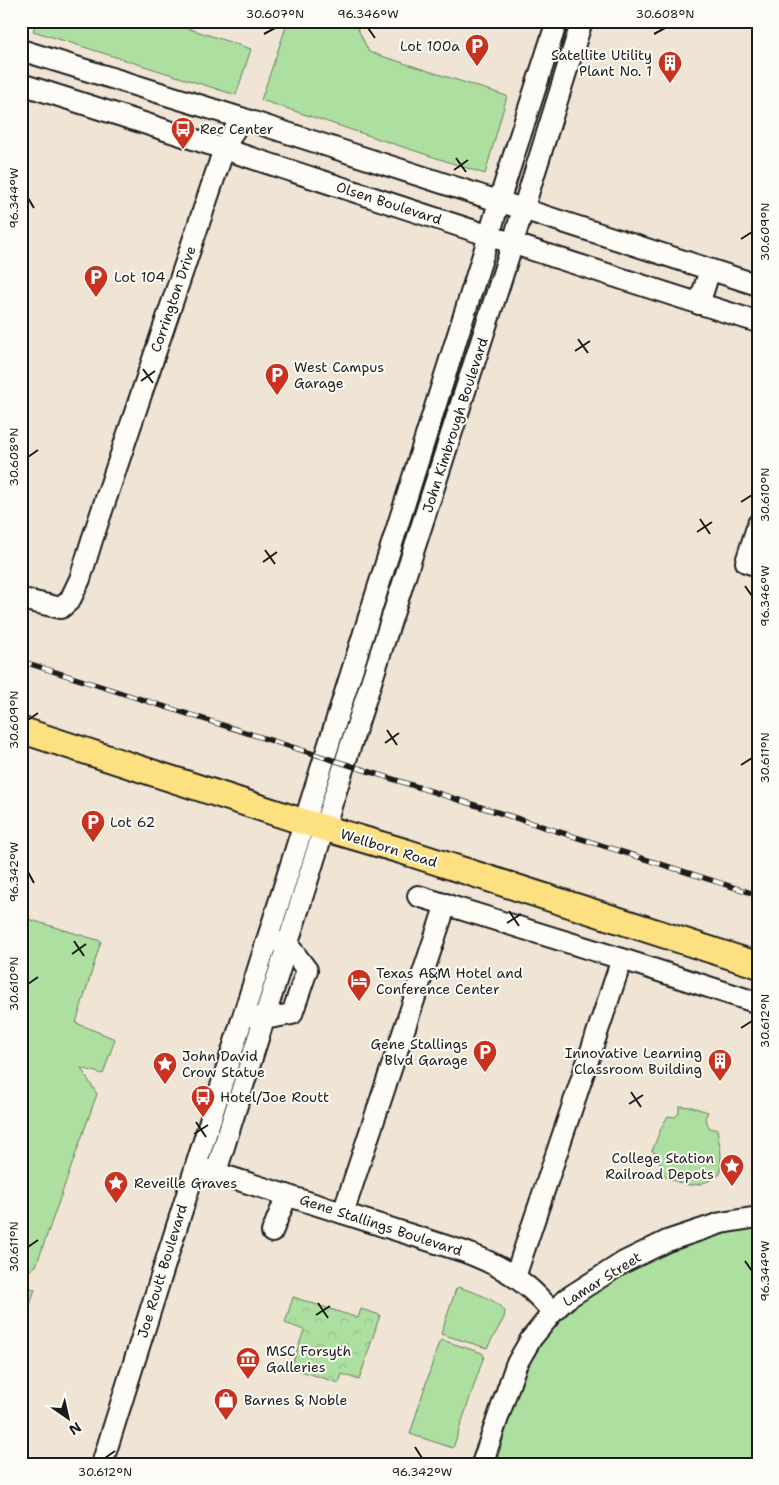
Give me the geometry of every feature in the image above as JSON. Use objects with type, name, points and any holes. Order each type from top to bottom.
[{"type":"main road","name":"Wellborn Road","points":[[21,730],[758,965]]},
{"type":"street","name":"John Kimbrough Boulevard","points":[[314,825],[411,482],[557,21]]},
{"type":"street","name":"John Kimbrough Boulevard","points":[[314,825],[434,490],[582,21]]},
{"type":"street","points":[[21,50],[241,118],[758,285]]},
{"type":"street","name":"Olsen Boulevard","points":[[21,84],[758,322]]},
{"type":"street","name":"Corrington Drive","points":[[21,599],[61,608],[70,600],[80,580],[224,149],[241,118]]},
{"type":"street","points":[[700,304],[710,270]]},
{"type":"street","points":[[443,380],[451,386],[453,392],[443,426],[447,447]]},
{"type":"street","points":[[411,482],[434,490]]},
{"type":"street","points":[[757,527],[746,562],[758,566]]},
{"type":"street","points":[[216,1172],[288,945],[314,825]]},
{"type":"street","name":"Joe Routt Boulevard","points":[[102,1464],[268,938],[314,825]]},
{"type":"street","points":[[418,896],[758,1003]]},
{"type":"street","points":[[343,1213],[446,904]]},
{"type":"street","points":[[268,938],[288,945]]},
{"type":"street","points":[[515,1277],[622,959]]},
{"type":"street","points":[[244,1014],[264,1020]]},
{"type":"street","name":"Gene Stallings Boulevard","points":[[195,1166],[466,1252],[492,1263],[515,1277],[552,1312]]},
{"type":"street","points":[[272,1232],[287,1195]]},
{"type":"street","name":"Lamar Street","points":[[482,1464],[516,1365],[531,1338],[552,1312],[572,1295],[612,1269],[667,1241],[721,1223],[758,1216]]},
{"type":"shaded area","points":[[21,21],[758,21],[758,1464],[21,1464]]},
{"type":"green space","points":[[37,21],[166,21],[251,49],[236,95],[33,31]]},
{"type":"green space","points":[[288,21],[354,21],[369,52],[507,96],[485,174],[261,100]]},
{"type":"green space","points":[[21,917],[101,941],[76,1023],[115,1039],[103,1074],[81,1068],[97,1094],[36,1266],[21,1276]]},
{"type":"green space","points":[[679,1106],[692,1107],[708,1112],[705,1118],[709,1127],[717,1129],[721,1154],[720,1174],[703,1183],[692,1185],[680,1183],[667,1177],[662,1171],[658,1155],[652,1151],[668,1116],[675,1117],[679,1113]]},
{"type":"green space","points":[[758,1225],[758,1464],[496,1464],[513,1407],[529,1365],[547,1337],[572,1310],[617,1278],[694,1239],[727,1230]]},
{"type":"green space","points":[[21,1286],[35,1289],[24,1324],[21,1324]]},
{"type":"green space","points":[[458,1287],[489,1299],[505,1311],[504,1318],[487,1348],[441,1334]]},
{"type":"green space","points":[[293,1297],[358,1318],[361,1309],[380,1315],[359,1380],[342,1374],[339,1383],[291,1368],[304,1330],[285,1323]]},
{"type":"green space","points":[[442,1340],[482,1353],[484,1356],[453,1448],[410,1434],[439,1342]]},
{"type":"railway","points":[[21,661],[758,895]]},
{"type":"place","name":"Lot 100a","points":[[477,67]]},
{"type":"place","name":"Satellite Utility Plant No. 1","points":[[670,84]]},
{"type":"place","name":"Rec Center","points":[[183,150]]},
{"type":"place","name":"Lot 104","points":[[96,298]]},
{"type":"place","name":"West Campus Garage","points":[[277,396]]},
{"type":"place","name":"Lot 62","points":[[93,843]]},
{"type":"place","name":"Texas A&M Hotel and Conference Center","points":[[359,1002]]},
{"type":"place","name":"Gene Stallings Blvd Garage","points":[[485,1073]]},
{"type":"place","name":"Innovative Learning Classroom Building","points":[[720,1082]]},
{"type":"place","name":"John David Crow Statue","points":[[165,1085]]},
{"type":"place","name":"Hotel/Joe Routt","points":[[203,1118]]},
{"type":"place","name":"College Station Railroad Depots","points":[[732,1187]]},
{"type":"place","name":"Reveille Graves","points":[[116,1204]]},
{"type":"place","name":"MSC Forsyth Galleries","points":[[248,1380]]},
{"type":"place","name":"Barnes & Noble","points":[[226,1421]]}]
